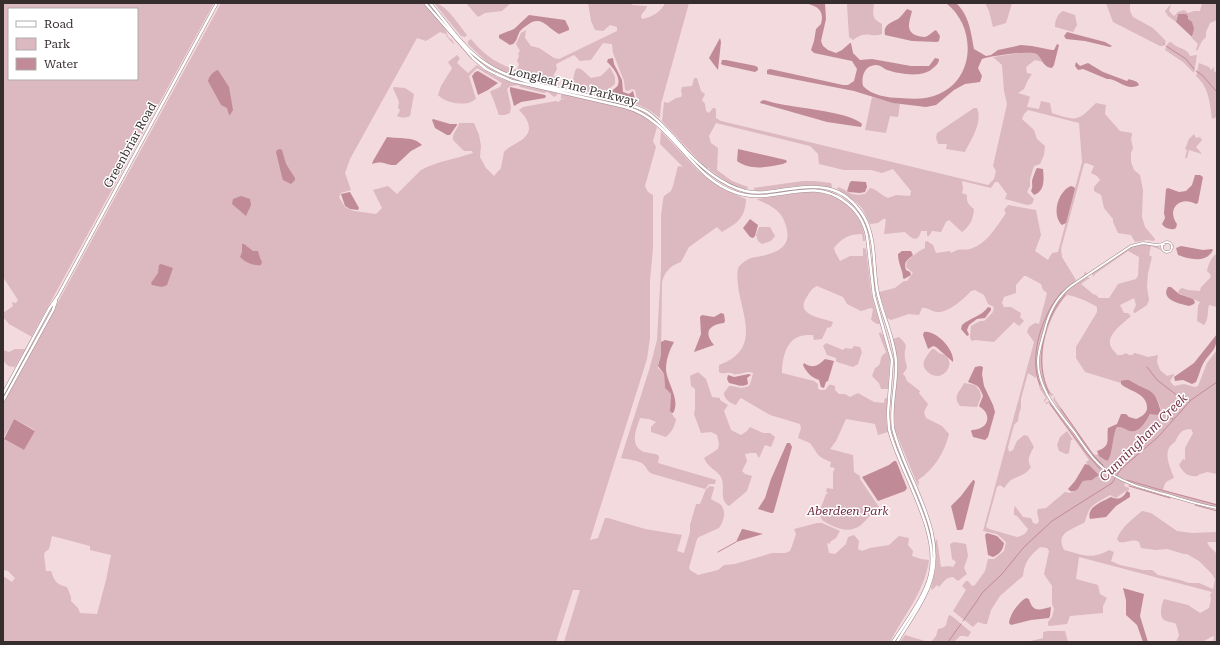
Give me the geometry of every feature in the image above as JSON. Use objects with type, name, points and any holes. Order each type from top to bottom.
[{"type":"main road","name":"Greenbriar Road","points":[[3,394],[218,3]]},
{"type":"main road","name":"Longleaf Pine Parkway","points":[[425,3],[473,58],[486,69],[512,81],[626,106],[640,112],[655,122],[695,166],[731,191],[744,195],[756,196],[807,190],[822,191],[842,199],[850,205],[858,215],[865,228],[867,236],[874,296],[892,360],[888,413],[889,429],[923,517],[929,538],[932,557],[930,575],[922,594],[893,642]]},
{"type":"main road","name":"Longleaf Pine Parkway","points":[[430,3],[475,56],[496,71],[513,78],[645,111],[657,119],[694,160],[734,188],[756,193],[807,186],[823,187],[844,196],[861,212],[867,222],[871,235],[878,295],[896,359],[892,413],[893,428],[927,516],[935,556],[934,573],[927,592],[897,642]]},
{"type":"main road","name":"Greenbriar Road","points":[[3,401],[53,310],[58,296]]},
{"type":"main road","points":[[929,538],[935,556]]},
{"type":"street","points":[[1156,245],[1167,253],[1172,249],[1172,245],[1169,243],[1156,245],[1143,243],[1131,246],[1065,292],[1050,313],[1039,352],[1039,371],[1046,393],[1090,454],[1101,466],[1118,478],[1135,485],[1217,508]]},
{"type":"street","points":[[1162,249],[1164,244]]},
{"type":"green space","points":[[3,3],[214,3],[32,336],[33,337],[27,349],[15,367],[4,362],[3,350],[9,352],[15,349],[25,349],[32,337],[9,324],[3,317],[3,313],[13,306],[12,302],[16,303],[18,300],[3,277]]},
{"type":"green space","points":[[221,3],[423,3],[446,30],[448,37],[453,41],[454,45],[447,37],[446,34],[440,32],[426,41],[417,38],[350,159],[345,173],[351,190],[341,193],[339,197],[345,207],[354,211],[376,214],[382,208],[373,190],[388,186],[397,194],[421,170],[440,162],[473,153],[472,151],[464,151],[453,140],[453,135],[459,123],[474,123],[479,135],[481,146],[480,157],[486,168],[494,176],[501,168],[504,152],[528,134],[528,122],[519,110],[523,107],[556,101],[559,102],[560,100],[567,98],[561,99],[561,95],[563,94],[626,108],[639,113],[657,127],[653,141],[656,147],[645,186],[648,192],[653,195],[653,248],[650,280],[650,338],[647,359],[590,540],[598,538],[605,518],[608,518],[645,529],[682,535],[677,551],[684,553],[696,504],[700,504],[706,489],[710,486],[714,487],[711,499],[720,504],[724,510],[724,516],[719,528],[697,539],[689,568],[698,575],[718,570],[724,565],[735,564],[772,553],[785,553],[790,551],[796,534],[794,529],[817,523],[822,523],[840,531],[836,538],[830,542],[830,544],[827,543],[829,553],[835,554],[846,544],[848,537],[854,535],[859,541],[858,549],[862,551],[889,545],[899,536],[909,538],[908,545],[913,551],[912,556],[929,560],[927,571],[919,592],[890,642],[564,642],[580,590],[573,590],[556,642],[3,642],[3,576],[12,582],[15,578],[8,571],[3,570],[3,403]],"holes":[[[14,419],[35,430],[24,450],[5,440],[4,437]],[[52,536],[90,546],[90,550],[111,555],[97,614],[80,613],[78,608],[71,601],[67,587],[56,582],[51,571],[46,571],[44,555],[49,549]]]},
{"type":"green space","points":[[434,3],[443,7],[452,16],[467,35],[465,37],[461,36]]},
{"type":"green space","points":[[466,3],[511,3],[502,11],[485,13],[478,17]]},
{"type":"green space","points":[[588,3],[631,3],[632,5],[647,6],[641,16],[642,19],[656,14],[665,3],[689,3],[661,104],[660,118],[649,110],[635,103],[637,99],[635,90],[625,90],[624,81],[613,53],[612,44],[603,43],[591,60],[580,61],[574,55],[556,64],[557,69],[553,76],[561,78],[558,85],[518,77],[503,72],[489,63],[468,44],[468,41],[471,39],[491,58],[503,65],[517,70],[519,64],[517,61],[519,56],[518,53],[520,51],[516,44],[521,33],[526,30],[525,38],[531,46],[539,48],[554,58],[559,59],[617,31],[617,27],[610,25],[603,31],[595,30],[591,21]]},
{"type":"green space","points":[[874,3],[874,18],[882,24],[882,34],[862,35],[853,40],[849,37],[847,4]]},
{"type":"green space","points":[[985,3],[1012,3],[1006,23],[993,27],[989,11]]},
{"type":"green space","points":[[1106,3],[1130,3],[1130,11],[1133,17],[1153,28],[1166,41],[1163,46],[1160,46],[1113,22]]},
{"type":"green space","points":[[1202,3],[1217,3],[1217,20],[1210,23],[1206,32],[1206,37],[1202,41],[1197,51],[1196,49],[1198,44],[1191,37],[1192,35],[1187,15],[1177,15],[1176,22],[1168,16],[1165,11],[1171,4],[1169,11],[1174,16],[1178,12],[1184,10],[1188,13],[1200,11]]},
{"type":"green space","points":[[1063,11],[1075,15],[1077,25],[1073,32],[1055,27],[1055,22],[1059,14]]},
{"type":"green space","points":[[1171,42],[1184,49],[1190,56],[1197,55],[1194,73],[1183,62],[1165,50],[1168,43]]},
{"type":"green space","points":[[1027,52],[1036,55],[1043,62],[1035,60],[1026,67],[1027,73],[1032,74],[1024,89],[1018,93],[1030,97],[1027,107],[1039,109],[1041,101],[1050,103],[1052,113],[1076,118],[1085,114],[1096,103],[1106,105],[1105,114],[1120,131],[1132,133],[1131,139],[1133,148],[1131,153],[1131,162],[1134,170],[1140,175],[1143,190],[1142,217],[1145,227],[1155,239],[1154,241],[1147,240],[1135,242],[1131,235],[1118,233],[1113,219],[1104,208],[1101,195],[1094,191],[1094,187],[1100,180],[1097,176],[1091,173],[1094,166],[1086,163],[1084,164],[1061,249],[1062,257],[1076,280],[1073,284],[1084,275],[1085,271],[1087,274],[1064,292],[1050,312],[1038,360],[1039,377],[1047,399],[1044,402],[1046,398],[1040,389],[1036,375],[1036,378],[1028,373],[1021,399],[1021,408],[1018,421],[1014,425],[1008,447],[1009,452],[1013,450],[1017,441],[1024,435],[1028,436],[1034,447],[1029,459],[1031,467],[1024,474],[1010,481],[1004,488],[1000,485],[997,487],[986,527],[1017,537],[1022,535],[1028,529],[1017,516],[1014,515],[1015,506],[1023,517],[1031,518],[1033,523],[1037,524],[1039,521],[1037,512],[1038,509],[1046,508],[1065,492],[1070,493],[1075,491],[1083,481],[1092,480],[1099,475],[1087,464],[1086,462],[1089,460],[1049,403],[1045,403],[1049,401],[1092,458],[1115,477],[1113,477],[1125,483],[1124,486],[1129,488],[1129,490],[1116,498],[1110,495],[1093,505],[1088,511],[1085,522],[1063,535],[1062,544],[1064,550],[1092,556],[1109,550],[1114,552],[1111,561],[1120,565],[1143,570],[1152,570],[1158,575],[1189,583],[1199,583],[1213,589],[1215,579],[1212,574],[1199,561],[1187,554],[1167,549],[1156,550],[1141,548],[1139,542],[1119,542],[1117,539],[1124,527],[1142,511],[1151,513],[1177,531],[1192,533],[1217,532],[1217,542],[1207,542],[1217,554],[1217,642],[1213,642],[1213,636],[1202,642],[1176,642],[1179,635],[1176,624],[1164,620],[1161,615],[1164,599],[1188,605],[1200,613],[1209,608],[1211,599],[1210,595],[1212,592],[1079,557],[1076,579],[1098,585],[1100,594],[1107,598],[1103,606],[1103,613],[1070,616],[1067,624],[1049,626],[1048,622],[1052,617],[1054,609],[1052,604],[1052,586],[1044,574],[1049,551],[1047,548],[1040,547],[1028,560],[1023,576],[1000,596],[991,610],[987,624],[978,622],[973,627],[953,611],[966,590],[962,586],[966,581],[968,581],[972,586],[975,585],[985,571],[988,559],[994,559],[1004,551],[1006,542],[997,534],[983,531],[1034,342],[1027,332],[1029,327],[1035,323],[1039,324],[1047,293],[1043,290],[1041,284],[1024,276],[1016,285],[1016,293],[1004,297],[1002,303],[1004,307],[1011,307],[1021,313],[1020,317],[1024,321],[1019,326],[1014,322],[994,342],[972,341],[970,338],[971,326],[980,321],[984,321],[993,312],[994,307],[988,304],[984,295],[975,290],[971,291],[951,308],[941,312],[922,308],[919,315],[909,314],[891,320],[887,318],[879,292],[895,288],[904,281],[907,281],[913,273],[906,267],[907,261],[925,248],[925,242],[927,241],[933,245],[936,253],[950,251],[951,253],[957,250],[970,249],[981,244],[999,224],[1006,213],[1004,210],[1008,205],[1036,210],[1041,235],[1035,251],[1048,260],[1052,253],[1058,252],[1082,162],[1079,123],[1028,110],[1022,119],[1034,130],[1037,139],[1045,146],[1044,155],[1040,164],[1034,166],[1030,179],[1030,186],[1027,192],[1034,199],[1032,204],[1027,205],[1005,199],[1007,194],[998,182],[995,182],[991,188],[962,181],[962,193],[967,195],[968,203],[974,209],[972,219],[968,227],[962,232],[949,220],[946,222],[941,232],[932,231],[929,236],[927,236],[927,231],[921,231],[920,235],[914,239],[905,232],[884,234],[886,219],[883,219],[878,223],[870,224],[862,208],[837,189],[838,187],[856,195],[865,194],[870,188],[888,198],[896,195],[910,196],[911,191],[893,169],[882,173],[871,170],[844,170],[819,164],[818,154],[810,146],[716,123],[709,136],[711,143],[718,148],[717,170],[732,181],[748,187],[747,189],[742,189],[728,182],[702,164],[662,121],[664,102],[668,103],[681,97],[682,87],[692,86],[694,78],[697,78],[701,91],[705,94],[702,100],[705,104],[706,111],[709,113],[713,108],[715,108],[716,118],[721,121],[988,185],[994,179],[996,171],[993,166],[1007,104],[1004,91],[1002,65],[993,57]]},
{"type":"green space","points":[[457,55],[460,58],[457,63],[468,73],[477,65],[505,80],[557,93],[557,95],[554,97],[548,92],[544,93],[520,87],[519,85],[510,86],[507,89],[511,107],[510,113],[499,115],[490,92],[500,87],[502,83],[477,68],[469,76],[476,99],[463,104],[444,100],[438,95],[441,86],[452,68],[448,62]]},
{"type":"green space","points":[[1199,63],[1209,67],[1211,70],[1214,67],[1214,71],[1217,73],[1217,117],[1212,119],[1206,90],[1204,85],[1196,76]]},
{"type":"green space","points":[[610,67],[615,77],[615,84],[604,96],[567,86],[567,84],[572,84],[577,68],[581,69],[591,78],[601,76]]},
{"type":"green space","points":[[393,88],[405,88],[414,94],[410,116],[404,118],[397,116],[400,110],[398,108],[399,102]]},
{"type":"green space","points":[[872,97],[900,104],[898,117],[890,116],[886,133],[865,130]]},
{"type":"green space","points":[[974,108],[977,108],[977,125],[965,152],[946,149],[947,144],[938,144],[936,138],[937,133]]},
{"type":"green space","points":[[661,131],[698,171],[725,190],[746,199],[742,216],[736,223],[722,232],[717,227],[689,247],[681,262],[671,267],[666,272],[662,282],[661,355],[658,368],[664,374],[665,388],[671,394],[671,410],[676,419],[670,433],[666,437],[651,432],[651,427],[656,422],[649,419],[640,418],[635,436],[638,448],[644,452],[658,455],[658,463],[716,480],[715,484],[709,484],[705,489],[653,474],[640,462],[621,458],[657,340],[661,269],[661,216],[663,200],[664,196],[671,191],[678,166],[683,167],[660,144]]},
{"type":"green space","points":[[1194,134],[1196,138],[1200,137],[1202,140],[1196,147],[1202,154],[1189,150],[1187,158],[1185,158],[1187,150],[1185,149],[1189,139]]},
{"type":"green space","points":[[803,181],[831,183],[832,186],[831,188],[812,185],[756,191],[753,188]]},
{"type":"green space","name":"Aberdeen Park","points":[[805,192],[816,192],[846,204],[859,220],[865,241],[863,241],[862,234],[853,235],[843,239],[834,248],[840,261],[850,256],[863,256],[863,248],[866,249],[871,291],[880,324],[877,324],[871,320],[873,309],[871,308],[861,311],[847,304],[843,297],[817,286],[811,290],[805,300],[805,310],[813,316],[833,322],[831,327],[827,328],[822,339],[814,340],[813,335],[803,335],[794,339],[787,347],[783,363],[782,373],[814,381],[818,384],[818,389],[825,390],[829,385],[831,385],[835,386],[835,390],[839,394],[845,394],[850,397],[858,393],[874,402],[884,403],[885,398],[888,399],[886,417],[888,432],[878,435],[875,424],[846,419],[836,441],[830,449],[853,455],[854,472],[860,476],[860,479],[879,507],[861,525],[856,528],[846,530],[822,520],[819,513],[826,494],[828,494],[826,491],[827,488],[833,489],[833,472],[835,468],[830,467],[831,462],[820,457],[810,443],[798,438],[801,428],[800,424],[770,415],[741,398],[736,405],[726,399],[724,393],[729,386],[741,388],[749,386],[753,373],[747,372],[735,374],[719,372],[719,365],[734,357],[743,347],[746,335],[738,281],[738,268],[749,259],[775,252],[784,246],[786,242],[787,230],[781,215],[774,208],[757,199]]},
{"type":"green space","points":[[759,227],[770,227],[775,236],[771,241],[762,244],[758,241],[756,235]]},
{"type":"green space","points":[[1145,244],[1159,247],[1163,252],[1151,246],[1149,255],[1152,257],[1148,273],[1147,287],[1149,300],[1147,305],[1135,313],[1133,312],[1136,305],[1134,298],[1120,305],[1124,313],[1128,313],[1131,316],[1113,334],[1110,343],[1111,347],[1117,355],[1126,353],[1132,355],[1135,353],[1148,357],[1158,355],[1157,362],[1160,370],[1167,376],[1174,374],[1170,381],[1174,386],[1184,384],[1195,387],[1198,386],[1207,363],[1217,350],[1217,474],[1207,472],[1198,476],[1191,476],[1186,474],[1179,465],[1183,459],[1185,460],[1185,448],[1193,433],[1191,429],[1185,430],[1181,432],[1175,442],[1168,449],[1167,454],[1169,464],[1174,478],[1165,484],[1163,490],[1217,504],[1217,507],[1144,487],[1113,474],[1091,455],[1070,427],[1053,399],[1055,396],[1055,399],[1093,454],[1098,454],[1107,461],[1111,454],[1117,427],[1129,431],[1136,431],[1147,420],[1150,414],[1166,414],[1161,412],[1160,405],[1154,395],[1129,380],[1121,383],[1085,372],[1076,358],[1076,347],[1097,312],[1097,307],[1082,299],[1067,295],[1060,303],[1049,325],[1043,349],[1042,361],[1046,383],[1050,392],[1054,395],[1051,396],[1044,388],[1041,378],[1041,350],[1047,322],[1057,302],[1071,288],[1088,277],[1090,279],[1081,284],[1099,298],[1109,298],[1118,284],[1136,279],[1138,276],[1139,257],[1128,251],[1095,274],[1093,277],[1092,273],[1132,246]]},
{"type":"green space","points":[[1217,254],[1217,307],[1209,305],[1206,323],[1204,325],[1197,321],[1198,306],[1200,302],[1178,293],[1182,288],[1200,291],[1201,287],[1211,277],[1207,269],[1211,259]]},
{"type":"green space","points":[[880,332],[883,335],[890,359],[888,389],[881,389],[879,383],[872,376],[875,368],[880,364],[882,356],[886,352],[879,334]]},
{"type":"green space","points":[[899,337],[906,345],[905,359],[907,368],[903,374],[907,381],[920,391],[919,393],[928,404],[924,412],[926,418],[942,426],[949,434],[945,447],[938,460],[924,476],[918,480],[918,486],[895,430],[894,413],[898,361],[893,339]]},
{"type":"green space","points":[[826,343],[843,350],[845,348],[852,349],[854,346],[860,347],[862,352],[858,364],[853,367],[837,362],[836,358],[827,355],[823,346]]},
{"type":"green space","points":[[932,349],[948,358],[949,368],[942,375],[932,375],[924,367],[924,361]]},
{"type":"green space","points":[[698,372],[706,379],[712,397],[720,398],[720,400],[728,405],[724,411],[731,430],[741,435],[750,427],[763,433],[770,433],[775,437],[771,447],[765,445],[759,458],[756,453],[745,454],[747,461],[742,471],[745,474],[752,476],[747,491],[729,506],[724,500],[721,477],[704,458],[718,449],[719,444],[717,435],[711,432],[701,433],[694,414],[695,389],[691,386],[690,376]]},
{"type":"green space","points":[[964,383],[975,385],[980,391],[981,397],[977,407],[960,406],[958,403],[957,397]]},
{"type":"green space","points":[[1067,431],[1073,440],[1071,440],[1069,453],[1066,454],[1059,451],[1057,445],[1060,437]]},
{"type":"green space","points":[[937,539],[941,567],[953,567],[956,562],[952,559],[950,544],[954,542],[966,544],[968,556],[964,568],[967,574],[958,581],[953,577],[948,578],[939,587],[937,585],[932,590],[931,588],[936,566],[935,542]]},
{"type":"green space","points":[[949,615],[971,632],[968,637],[960,636],[954,642],[900,642],[905,635],[925,641],[932,641],[936,636],[938,629],[946,625]]},
{"type":"green space","points":[[1065,631],[1068,642],[1027,642],[1043,638],[1043,632]]},
{"type":"water","points":[[805,3],[825,3],[826,19],[821,41],[823,46],[828,50],[836,53],[851,43],[853,53],[860,60],[872,59],[911,66],[929,66],[935,58],[939,59],[937,64],[932,69],[922,74],[904,74],[887,70],[877,65],[869,67],[864,72],[862,79],[863,86],[870,92],[885,97],[915,99],[929,97],[939,94],[951,86],[960,76],[968,51],[967,38],[963,25],[956,13],[946,3],[956,3],[964,13],[969,24],[974,49],[986,56],[991,55],[998,50],[1021,45],[1054,50],[1057,44],[1059,45],[1052,68],[1046,66],[1036,54],[1032,53],[1011,54],[985,58],[982,59],[978,68],[982,76],[980,82],[965,84],[954,90],[936,105],[926,107],[893,103],[854,91],[767,74],[767,70],[770,69],[843,85],[848,85],[854,81],[857,69],[852,61],[814,53],[811,50],[816,29],[821,24],[822,15],[819,9],[813,5]]},
{"type":"water","points":[[907,9],[912,11],[909,28],[912,33],[925,37],[936,30],[940,36],[939,41],[912,41],[885,35],[886,27],[898,19]]},
{"type":"water","points":[[1178,14],[1186,14],[1188,19],[1192,22],[1194,29],[1192,36],[1176,22]]},
{"type":"water","points":[[529,15],[565,20],[569,30],[559,34],[540,21],[536,21],[519,32],[513,44],[510,45],[499,38],[499,35],[514,29]]},
{"type":"water","points":[[1067,32],[1105,42],[1112,46],[1110,47],[1085,41],[1066,39],[1064,36]]},
{"type":"water","points":[[720,38],[721,42],[718,70],[709,58]]},
{"type":"water","points":[[613,58],[614,64],[622,80],[623,92],[629,94],[633,91],[634,100],[608,94],[617,86],[619,82],[616,72],[607,62],[608,59]]},
{"type":"water","points":[[722,60],[756,66],[758,70],[755,72],[723,65],[721,64]]},
{"type":"water","points":[[1076,62],[1080,66],[1088,63],[1103,72],[1127,81],[1129,79],[1135,81],[1139,85],[1130,87],[1083,69],[1078,70],[1075,66]]},
{"type":"water","points":[[218,70],[229,87],[233,110],[230,115],[227,108],[221,105],[208,81],[209,77]]},
{"type":"water","points":[[478,71],[498,83],[478,95],[472,76]]},
{"type":"water","points":[[510,87],[546,96],[545,98],[521,102],[514,106]]},
{"type":"water","points":[[764,100],[782,105],[838,114],[857,120],[862,124],[861,127],[827,122],[760,103]]},
{"type":"water","points":[[433,119],[457,125],[450,135],[447,135],[435,128]]},
{"type":"water","points":[[387,137],[415,140],[422,145],[411,151],[396,165],[383,163],[372,164]]},
{"type":"water","points":[[280,149],[282,150],[286,164],[295,178],[291,184],[283,180],[282,177],[276,152]]},
{"type":"water","points":[[738,149],[786,160],[787,162],[766,167],[748,166],[737,161]]},
{"type":"water","points":[[1037,168],[1043,169],[1043,184],[1040,191],[1034,195],[1031,191],[1032,181]]},
{"type":"water","points":[[1195,175],[1200,175],[1203,177],[1198,203],[1196,204],[1185,201],[1176,205],[1173,213],[1177,224],[1176,228],[1166,228],[1162,224],[1165,218],[1166,189],[1168,188],[1179,192],[1186,191],[1192,185]]},
{"type":"water","points":[[850,182],[866,182],[867,187],[865,192],[860,193],[847,191]]},
{"type":"water","points":[[1071,186],[1075,189],[1066,223],[1062,225],[1057,215],[1058,204],[1063,193]]},
{"type":"water","points":[[350,192],[359,208],[358,210],[350,209],[345,206],[341,194]]},
{"type":"water","points":[[241,196],[250,199],[251,205],[246,216],[232,204],[233,199]]},
{"type":"water","points":[[750,219],[758,225],[753,238],[750,237],[743,228]]},
{"type":"water","points":[[242,244],[253,251],[258,251],[262,262],[261,265],[250,264],[240,257],[242,252]]},
{"type":"water","points":[[1181,246],[1203,250],[1213,250],[1202,259],[1192,259],[1178,255],[1176,248]]},
{"type":"water","points":[[902,251],[911,251],[913,255],[906,261],[905,265],[906,270],[910,272],[911,275],[904,279],[898,254]]},
{"type":"water","points":[[161,264],[173,268],[167,285],[162,287],[152,285],[151,283],[158,273],[159,265]]},
{"type":"water","points":[[1168,287],[1171,287],[1179,294],[1193,299],[1195,302],[1194,304],[1189,306],[1172,301],[1167,295],[1166,291]]},
{"type":"water","points":[[988,307],[991,308],[991,310],[985,318],[977,319],[969,325],[967,330],[969,335],[967,336],[961,329],[962,325],[983,313]]},
{"type":"water","points":[[721,313],[724,314],[724,323],[711,327],[708,333],[714,345],[694,352],[701,334],[700,317],[702,315],[714,317]]},
{"type":"water","points":[[924,332],[934,334],[944,342],[951,352],[953,362],[936,347],[933,346],[928,349],[923,335]]},
{"type":"water","points":[[1217,334],[1215,348],[1203,364],[1196,382],[1192,384],[1183,380],[1175,381],[1174,377],[1194,363]]},
{"type":"water","points":[[665,340],[674,342],[668,356],[666,370],[675,397],[675,408],[673,413],[670,411],[671,394],[665,388],[664,374],[658,366],[661,355],[661,342]]},
{"type":"water","points":[[825,359],[834,361],[828,381],[826,382],[824,388],[821,387],[819,380],[814,378],[803,365],[804,363],[810,366],[815,366]]},
{"type":"water","points":[[975,367],[983,367],[982,374],[984,386],[995,412],[988,437],[985,440],[973,437],[971,431],[982,428],[987,420],[984,410],[979,406],[983,396],[979,388],[968,382]]},
{"type":"water","points":[[749,374],[751,375],[747,378],[748,384],[746,385],[741,386],[729,383],[727,379],[728,375],[734,377]]},
{"type":"water","points":[[1129,380],[1154,394],[1161,412],[1158,415],[1150,414],[1147,420],[1136,431],[1129,431],[1117,427],[1109,459],[1107,461],[1099,456],[1097,451],[1105,447],[1107,444],[1108,428],[1117,424],[1121,414],[1126,414],[1129,417],[1136,419],[1143,415],[1147,409],[1147,404],[1142,396],[1121,384],[1121,381]]},
{"type":"water","points":[[14,419],[35,431],[24,450],[4,439]]},
{"type":"water","points":[[787,443],[790,443],[792,447],[774,511],[771,513],[758,509],[765,498],[771,479]]},
{"type":"water","points":[[894,461],[897,463],[907,488],[905,491],[878,501],[862,477],[889,465]]},
{"type":"water","points":[[1085,464],[1089,465],[1099,475],[1092,480],[1083,481],[1077,490],[1070,491],[1068,489],[1075,481]]},
{"type":"water","points":[[973,480],[975,482],[963,529],[957,530],[951,506]]},
{"type":"water","points":[[1127,491],[1130,493],[1130,497],[1116,506],[1106,517],[1090,519],[1090,511],[1096,505],[1111,497],[1120,498],[1124,496]]},
{"type":"water","points":[[743,529],[763,534],[736,542]]},
{"type":"water","points":[[987,533],[997,536],[1004,543],[1001,552],[993,557],[988,555],[985,535]]},
{"type":"water","points":[[1123,588],[1144,594],[1140,616],[1148,642],[1143,642],[1137,625],[1126,615],[1126,600]]},
{"type":"water","points":[[1026,598],[1029,599],[1035,609],[1051,607],[1049,618],[1031,620],[1011,625],[1009,623],[1013,612]]},
{"type":"waterway","points":[[1166,46],[1186,59],[1194,69]]},
{"type":"waterway","points":[[1196,71],[1202,75],[1217,92]]},
{"type":"waterway","points":[[1040,385],[1036,362],[1036,349],[1039,336],[1048,312],[1062,292]]},
{"type":"waterway","points":[[1049,393],[1044,381],[1042,368],[1043,342],[1051,316],[1065,295]]},
{"type":"waterway","points":[[1147,367],[1157,380],[1178,396],[1190,400]]},
{"type":"waterway","name":"Cunningham Creek","points":[[963,621],[983,592],[1002,574],[1024,547],[1052,521],[1112,483],[1121,469],[1158,437],[1191,400],[1217,382]]},
{"type":"waterway","points":[[1050,404],[1086,453],[1100,469]]},
{"type":"waterway","points":[[1061,409],[1094,456],[1103,465]]},
{"type":"waterway","points":[[1161,413],[1173,419]]},
{"type":"waterway","points":[[1127,480],[1217,505]]},
{"type":"waterway","points":[[1129,486],[1170,498]]},
{"type":"waterway","points":[[1195,505],[1217,511]]},
{"type":"waterway","points":[[718,552],[736,542]]},
{"type":"waterway","points":[[948,642],[961,624]]}]
